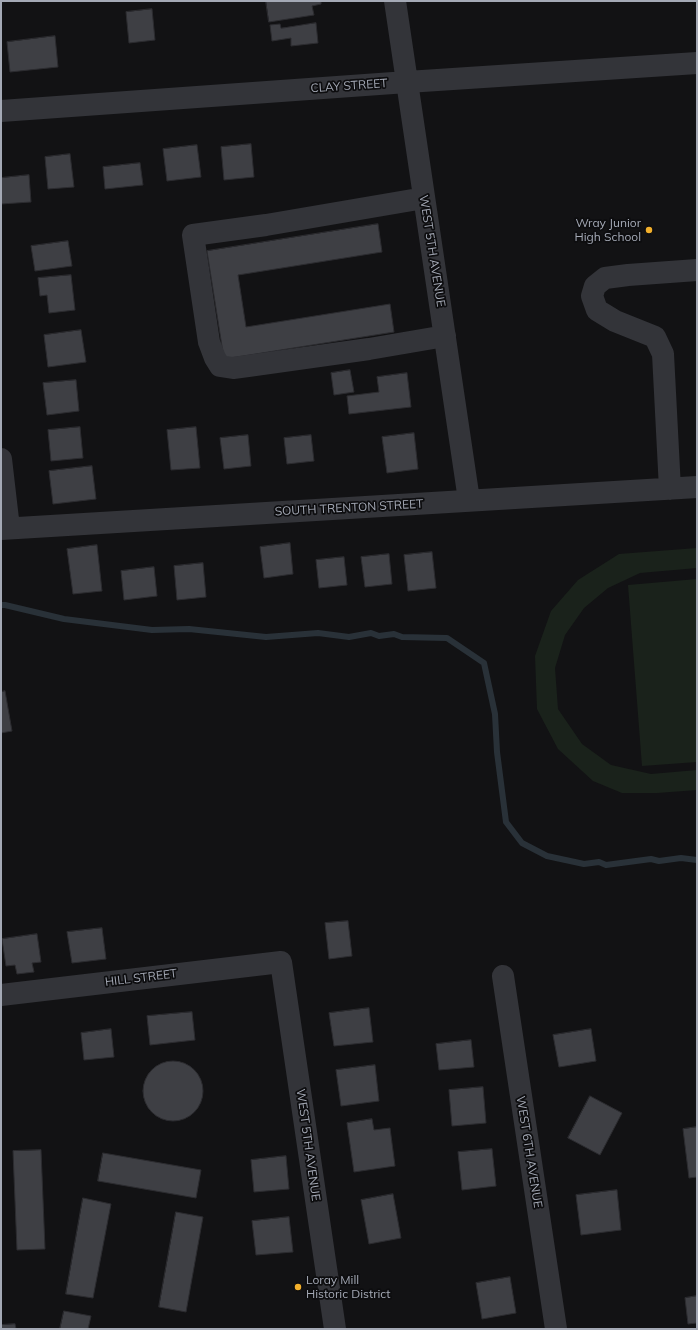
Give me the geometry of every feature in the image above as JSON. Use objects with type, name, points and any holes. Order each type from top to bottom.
[{"type":"street","name":"WEST 5TH AVENUE","points":[[395,1],[469,500]]},
{"type":"street","name":"CLAY STREET","points":[[1,111],[407,82],[697,64]]},
{"type":"street","points":[[424,198],[266,225],[193,235],[210,342],[215,358],[220,366],[233,368],[248,366],[369,349],[445,336]]},
{"type":"street","points":[[670,489],[664,354],[655,337],[615,322],[597,310],[592,296],[595,286],[605,278],[697,270]]},
{"type":"street","points":[[1,459],[5,529]]},
{"type":"street","name":"SOUTH TRENTON STREET","points":[[5,529],[697,487]]},
{"type":"street","name":"WEST 5TH AVENUE","points":[[281,962],[335,1329]]},
{"type":"street","name":"HILL STREET","points":[[1,995],[281,962]]},
{"type":"street","name":"WEST 6TH AVENUE","points":[[502,976],[556,1329]]},
{"type":"shaded area","points":[[697,548],[697,568],[640,573],[608,588],[584,608],[565,635],[555,668],[558,709],[582,744],[611,765],[651,774],[697,770],[697,790],[657,793],[622,793],[593,781],[558,749],[537,709],[535,656],[551,611],[578,580],[619,554]]},
{"type":"shaded area","points":[[697,579],[697,762],[642,766],[628,585]]},
{"type":"building","points":[[266,1],[321,1],[321,4],[312,6],[314,15],[269,22]]},
{"type":"building","points":[[152,9],[155,40],[129,43],[126,12]]},
{"type":"building","points":[[316,23],[318,43],[291,46],[291,38],[272,41],[270,25],[280,24],[281,28]]},
{"type":"building","points":[[55,36],[58,67],[10,72],[7,42]]},
{"type":"building","points":[[251,144],[254,177],[224,180],[221,147]]},
{"type":"building","points":[[197,145],[201,177],[167,181],[163,149]]},
{"type":"building","points":[[70,154],[74,187],[48,189],[45,157]]},
{"type":"building","points":[[140,163],[143,185],[105,189],[103,167]]},
{"type":"building","points":[[29,175],[31,202],[1,204],[1,178]]},
{"type":"building","points":[[378,224],[382,252],[238,275],[246,327],[390,304],[394,332],[224,359],[207,251]]},
{"type":"building","points":[[68,241],[72,266],[35,271],[31,246]]},
{"type":"building","points":[[71,275],[75,310],[49,313],[47,295],[40,296],[38,278]]},
{"type":"building","points":[[81,330],[86,362],[48,367],[44,335]]},
{"type":"building","points":[[350,370],[354,392],[334,395],[331,373]]},
{"type":"building","points":[[407,373],[411,407],[349,414],[347,396],[379,392],[377,377]]},
{"type":"building","points":[[76,380],[79,411],[47,415],[43,383]]},
{"type":"building","points":[[80,427],[83,458],[51,461],[48,430]]},
{"type":"building","points":[[196,427],[200,468],[171,470],[167,430]]},
{"type":"building","points":[[414,433],[418,469],[387,473],[382,437]]},
{"type":"building","points":[[248,435],[251,466],[224,469],[220,438]]},
{"type":"building","points":[[311,435],[314,461],[287,464],[284,438]]},
{"type":"building","points":[[92,466],[96,499],[53,504],[49,471]]},
{"type":"building","points":[[290,543],[293,574],[264,578],[260,547]]},
{"type":"building","points":[[97,545],[102,591],[73,594],[67,549]]},
{"type":"building","points":[[432,552],[436,588],[408,591],[404,555]]},
{"type":"building","points":[[389,554],[392,584],[365,587],[361,557]]},
{"type":"building","points":[[344,557],[347,585],[319,588],[316,560]]},
{"type":"building","points":[[203,563],[206,597],[177,600],[174,566]]},
{"type":"building","points":[[154,567],[157,596],[124,600],[121,571]]},
{"type":"building","points":[[5,691],[12,731],[1,733],[1,692]]},
{"type":"building","points":[[348,921],[352,956],[329,959],[325,923]]},
{"type":"building","points":[[102,928],[106,959],[72,963],[67,932]]},
{"type":"building","points":[[37,934],[41,962],[32,963],[34,972],[17,974],[15,965],[6,966],[2,939]]},
{"type":"building","points":[[369,1008],[373,1042],[334,1046],[329,1013]]},
{"type":"building","points":[[192,1012],[195,1040],[150,1045],[147,1016]]},
{"type":"building","points":[[111,1029],[114,1057],[84,1060],[81,1033]]},
{"type":"building","points":[[591,1029],[596,1061],[559,1067],[553,1035]]},
{"type":"building","points":[[471,1040],[474,1067],[439,1070],[436,1044]]},
{"type":"building","points":[[173,1061],[190,1066],[198,1074],[203,1091],[198,1108],[190,1116],[173,1121],[156,1116],[148,1108],[143,1091],[148,1074],[156,1066]]},
{"type":"building","points":[[375,1065],[379,1101],[341,1106],[336,1070]]},
{"type":"building","points":[[483,1087],[486,1123],[452,1126],[449,1090]]},
{"type":"building","points":[[590,1096],[622,1113],[600,1155],[568,1138]]},
{"type":"building","points":[[372,1119],[374,1130],[390,1128],[395,1166],[354,1172],[347,1123]]},
{"type":"building","points":[[697,1127],[697,1177],[689,1178],[683,1129]]},
{"type":"building","points":[[492,1149],[496,1186],[462,1190],[458,1152]]},
{"type":"building","points":[[41,1150],[45,1249],[17,1250],[13,1151]]},
{"type":"building","points":[[103,1153],[201,1170],[196,1198],[98,1181]]},
{"type":"building","points":[[286,1156],[289,1189],[254,1192],[251,1160]]},
{"type":"building","points":[[617,1190],[621,1230],[581,1235],[576,1195]]},
{"type":"building","points":[[393,1194],[401,1238],[369,1244],[361,1200]]},
{"type":"building","points":[[83,1198],[111,1204],[93,1298],[66,1294]]},
{"type":"building","points":[[176,1212],[203,1217],[186,1312],[159,1307]]},
{"type":"building","points":[[289,1217],[293,1252],[256,1255],[252,1221]]},
{"type":"building","points":[[510,1277],[516,1313],[482,1319],[476,1283]]},
{"type":"building","points":[[697,1296],[697,1323],[688,1324],[685,1298]]},
{"type":"building","points":[[64,1311],[91,1316],[88,1329],[60,1329]]},
{"type":"building","points":[[15,1324],[16,1329],[1,1329],[1,1325]]},
{"type":"waterway","points":[[1,605],[64,619],[152,630],[189,629],[266,637],[318,633],[349,637],[371,633],[379,636],[394,634],[402,637],[447,638],[484,663],[495,714],[497,752],[506,822],[522,843],[547,856],[584,864],[599,862],[606,865],[651,859],[659,861],[681,858],[697,860]]},
{"type":"place","name":"Wray Junior High School","points":[[649,230]]},
{"type":"place","name":"Loray Mill Historic District","points":[[298,1287]]}]
